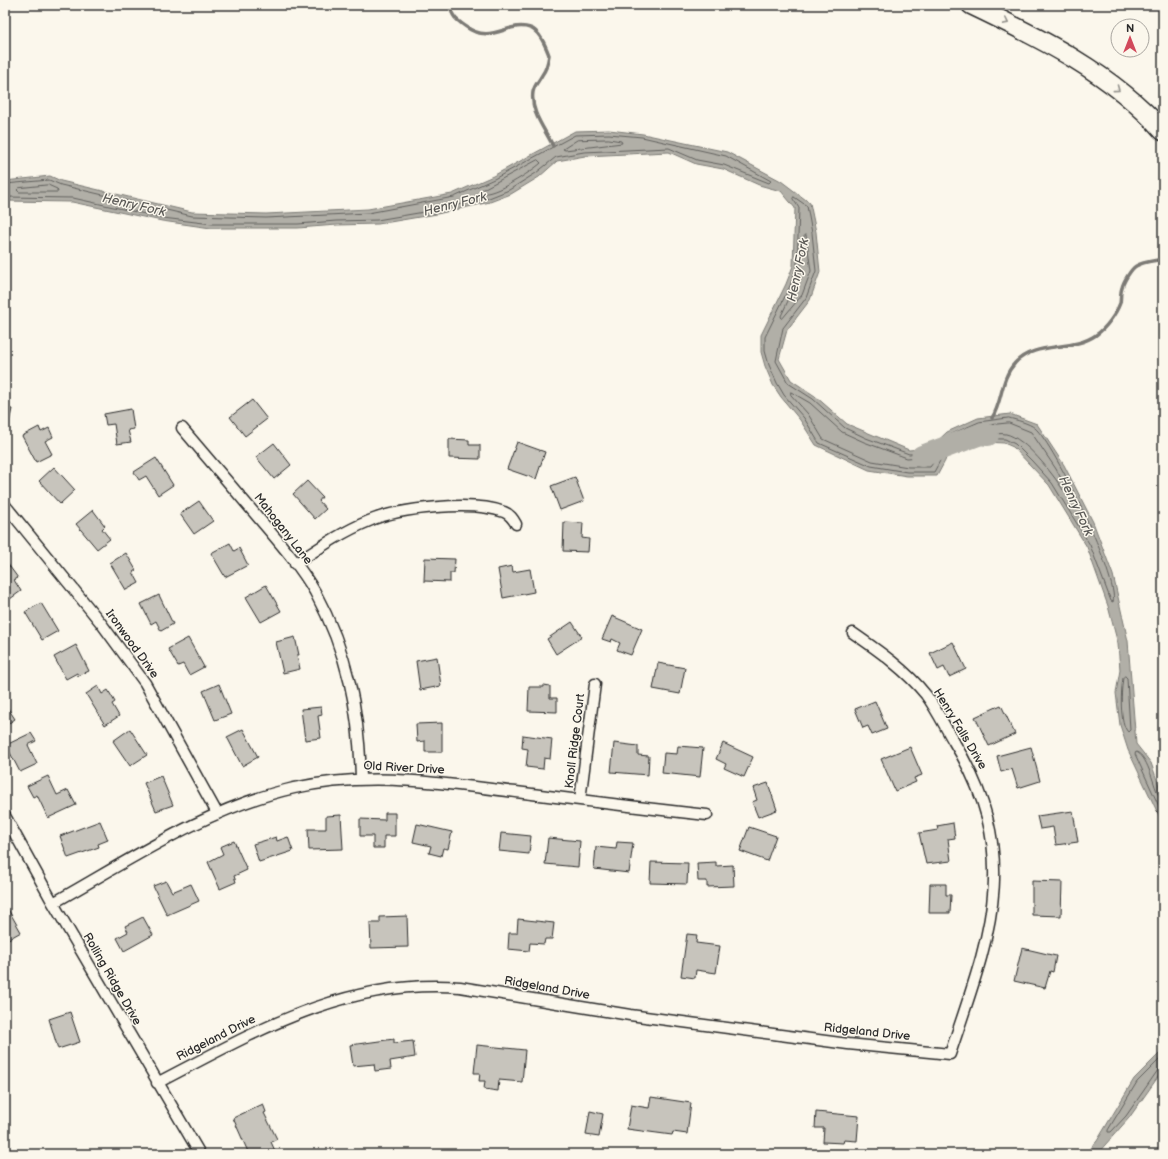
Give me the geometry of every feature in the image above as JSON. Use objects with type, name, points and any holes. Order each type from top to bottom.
[{"type":"highway","points":[[971,5],[1018,28],[1086,66],[1126,95],[1163,131]]},
{"type":"street","name":"Mahogany Lane","points":[[182,428],[286,550],[314,592],[334,635],[347,670],[360,735],[361,778]]},
{"type":"street","name":"Ironwood Drive","points":[[5,504],[101,622],[145,683],[217,812]]},
{"type":"street","points":[[295,564],[342,533],[370,520],[391,513],[448,507],[487,507],[505,512],[512,517],[516,524]]},
{"type":"street","name":"Henry Falls Drive","points":[[853,633],[891,660],[926,696],[969,766],[984,803],[991,828],[995,876],[988,932],[978,969],[950,1054]]},
{"type":"street","name":"Knoll Ridge Court","points":[[580,800],[595,684]]},
{"type":"street","name":"Old River Drive","points":[[53,903],[217,812],[293,788],[361,778],[417,780],[707,815]]},
{"type":"street","name":"Rolling Ridge Drive","points":[[5,816],[53,903],[157,1083],[200,1154]]},
{"type":"street","name":"Ridgeland Drive","points":[[157,1083],[262,1029],[307,1010],[358,995],[396,989],[434,986],[460,987],[653,1018],[848,1044],[950,1054]]},
{"type":"water","points":[[609,130],[643,134],[727,152],[781,181],[810,203],[816,232],[820,272],[810,300],[787,330],[779,359],[791,380],[815,396],[847,424],[909,450],[930,448],[947,432],[978,418],[1010,414],[1037,424],[1064,465],[1093,522],[1113,575],[1128,641],[1136,744],[1151,763],[1163,797],[1163,824],[1128,750],[1120,725],[1116,693],[1120,670],[1118,644],[1108,606],[1087,547],[1049,485],[1013,447],[1004,443],[965,441],[951,443],[945,461],[937,476],[907,476],[869,470],[816,445],[800,420],[773,385],[761,352],[761,335],[786,284],[793,266],[795,208],[781,191],[759,185],[723,169],[696,164],[669,152],[585,156],[557,161],[539,177],[511,194],[490,202],[437,214],[378,224],[298,228],[211,228],[162,221],[72,202],[5,201],[5,181],[50,176],[61,181],[192,212],[266,214],[368,209],[452,194],[493,176],[575,131]]},
{"type":"water","points":[[1163,1050],[1163,1070],[1129,1118],[1097,1154],[1086,1154],[1097,1141],[1134,1079]]},
{"type":"building","points":[[252,400],[267,419],[245,436],[230,417]]},
{"type":"building","points":[[5,408],[12,409],[8,427],[5,426]]},
{"type":"building","points":[[131,409],[134,429],[128,430],[131,442],[117,444],[114,424],[106,425],[104,414]]},
{"type":"building","points":[[39,427],[41,432],[49,428],[53,437],[45,441],[52,454],[36,462],[22,436]]},
{"type":"building","points":[[449,439],[469,440],[469,445],[480,445],[480,459],[449,458]]},
{"type":"building","points":[[517,442],[545,452],[536,479],[507,469]]},
{"type":"building","points":[[274,443],[291,465],[274,479],[256,457]]},
{"type":"building","points":[[156,458],[173,485],[158,495],[146,476],[139,480],[134,472]]},
{"type":"building","points":[[54,467],[75,490],[60,504],[39,481]]},
{"type":"building","points":[[575,477],[584,501],[560,510],[551,486]]},
{"type":"building","points":[[307,481],[322,497],[319,501],[326,509],[315,519],[293,494]]},
{"type":"building","points":[[199,501],[213,521],[194,534],[180,514]]},
{"type":"building","points":[[93,510],[105,526],[102,529],[110,539],[97,549],[76,524]]},
{"type":"building","points":[[564,522],[583,523],[582,538],[589,539],[588,552],[563,551]]},
{"type":"building","points":[[230,543],[234,551],[239,548],[248,565],[225,577],[211,553]]},
{"type":"building","points":[[126,553],[136,570],[133,572],[139,583],[126,590],[110,563]]},
{"type":"building","points":[[425,558],[455,559],[454,573],[450,573],[450,582],[424,581]]},
{"type":"building","points":[[7,563],[18,578],[14,580],[21,591],[10,599],[5,592],[5,564]]},
{"type":"building","points":[[512,566],[513,572],[530,569],[534,592],[503,598],[498,569]]},
{"type":"building","points":[[266,585],[281,611],[261,622],[246,597]]},
{"type":"building","points":[[159,595],[173,624],[161,631],[156,621],[151,624],[141,604]]},
{"type":"building","points":[[41,603],[58,631],[42,640],[25,612]]},
{"type":"building","points":[[612,616],[642,629],[631,655],[617,650],[620,643],[612,639],[611,642],[602,639]]},
{"type":"building","points":[[572,622],[582,637],[556,654],[547,639]]},
{"type":"building","points":[[295,637],[300,669],[283,673],[276,642]]},
{"type":"building","points":[[188,638],[204,667],[189,675],[183,664],[178,666],[168,649]]},
{"type":"building","points":[[953,642],[966,669],[949,677],[944,667],[938,670],[930,653]]},
{"type":"building","points":[[76,645],[89,671],[78,676],[77,673],[66,679],[54,657]]},
{"type":"building","points":[[437,657],[441,686],[420,690],[416,661]]},
{"type":"building","points":[[658,663],[685,668],[680,694],[653,689]]},
{"type":"building","points":[[219,684],[231,714],[215,720],[203,691]]},
{"type":"building","points":[[544,685],[550,686],[550,698],[557,698],[557,712],[528,711],[529,687],[544,687]]},
{"type":"building","points":[[98,686],[102,694],[108,690],[115,702],[112,704],[119,716],[105,725],[86,694]]},
{"type":"building","points":[[875,701],[887,729],[872,735],[868,726],[863,728],[855,709]]},
{"type":"building","points":[[5,704],[15,719],[5,726]]},
{"type":"building","points":[[1001,705],[1015,734],[989,746],[975,717]]},
{"type":"building","points":[[321,707],[322,715],[318,716],[321,738],[305,740],[301,709]]},
{"type":"building","points":[[442,723],[442,752],[425,752],[425,741],[417,742],[416,724]]},
{"type":"building","points":[[130,729],[147,755],[130,766],[113,741]]},
{"type":"building","points":[[243,729],[258,757],[242,766],[227,737]]},
{"type":"building","points":[[31,733],[36,741],[28,745],[37,764],[20,772],[6,745]]},
{"type":"building","points":[[523,735],[552,739],[550,759],[544,758],[543,769],[526,767],[528,749],[522,748]]},
{"type":"building","points":[[614,743],[638,746],[638,755],[649,756],[648,775],[611,772]]},
{"type":"building","points":[[723,743],[753,757],[744,777],[724,768],[726,764],[716,759]]},
{"type":"building","points":[[678,746],[703,748],[700,777],[662,773],[664,753],[677,754]]},
{"type":"building","points":[[910,747],[922,775],[914,778],[916,782],[895,791],[881,759]]},
{"type":"building","points":[[1031,747],[1040,781],[1018,788],[1012,769],[1001,772],[997,756]]},
{"type":"building","points":[[48,776],[57,795],[68,790],[76,805],[48,818],[37,795],[33,797],[27,786]]},
{"type":"building","points":[[161,776],[173,805],[156,811],[144,783]]},
{"type":"building","points":[[768,783],[777,810],[758,817],[752,802],[757,800],[753,788]]},
{"type":"building","points":[[1073,811],[1078,842],[1056,845],[1053,827],[1040,829],[1037,816]]},
{"type":"building","points":[[385,813],[395,813],[395,836],[384,836],[384,848],[373,848],[373,836],[360,836],[360,819],[385,820]]},
{"type":"building","points":[[341,815],[343,849],[309,850],[308,829],[326,829],[326,816]]},
{"type":"building","points":[[100,821],[108,840],[98,844],[99,847],[68,858],[60,836]]},
{"type":"building","points":[[953,823],[955,838],[948,839],[951,861],[926,864],[919,833],[938,830],[937,826]]},
{"type":"building","points":[[417,824],[452,832],[448,849],[443,848],[441,856],[429,853],[431,846],[413,842]]},
{"type":"building","points":[[749,827],[776,836],[767,861],[740,851]]},
{"type":"building","points":[[501,833],[531,836],[529,854],[499,851]]},
{"type":"building","points":[[276,837],[277,841],[288,837],[293,851],[259,862],[253,844]]},
{"type":"building","points":[[548,838],[580,841],[578,867],[545,864]]},
{"type":"building","points":[[234,841],[247,870],[234,876],[236,882],[220,889],[208,862],[223,854],[220,847]]},
{"type":"building","points":[[617,842],[633,843],[629,873],[594,869],[596,847],[616,849]]},
{"type":"building","points":[[651,862],[688,863],[687,884],[650,883]]},
{"type":"building","points":[[716,862],[716,866],[733,865],[734,886],[707,887],[707,881],[698,881],[697,863]]},
{"type":"building","points":[[166,881],[172,892],[191,884],[199,901],[167,915],[153,886]]},
{"type":"building","points":[[1032,881],[1062,882],[1061,916],[1032,915]]},
{"type":"building","points":[[930,884],[946,884],[946,895],[951,895],[950,913],[929,913]]},
{"type":"building","points":[[5,904],[21,932],[5,941]]},
{"type":"building","points":[[407,916],[408,947],[371,948],[370,923],[380,923],[380,917]]},
{"type":"building","points":[[143,917],[153,935],[124,951],[117,938],[128,932],[125,926]]},
{"type":"building","points":[[518,919],[554,923],[552,939],[545,939],[544,944],[530,943],[529,951],[508,949],[509,933],[517,933]]},
{"type":"building","points":[[687,934],[697,935],[696,943],[720,946],[716,973],[696,970],[695,978],[681,976]]},
{"type":"building","points":[[1022,948],[1056,956],[1053,972],[1050,971],[1045,988],[1014,981]]},
{"type":"building","points":[[70,1012],[80,1042],[58,1049],[49,1019]]},
{"type":"building","points":[[394,1039],[394,1043],[413,1041],[415,1057],[390,1061],[391,1069],[375,1071],[374,1064],[353,1066],[350,1045]]},
{"type":"building","points":[[477,1045],[525,1050],[522,1082],[499,1080],[498,1091],[484,1089],[485,1081],[479,1081],[480,1073],[474,1073]]},
{"type":"building","points":[[651,1097],[691,1103],[687,1134],[673,1132],[672,1135],[627,1129],[631,1105],[649,1108]]},
{"type":"building","points":[[263,1104],[266,1112],[264,1113],[277,1139],[271,1142],[276,1153],[249,1154],[233,1118]]},
{"type":"building","points":[[590,1111],[603,1114],[599,1137],[586,1135]]},
{"type":"building","points":[[816,1112],[859,1116],[857,1141],[844,1140],[843,1143],[823,1142],[824,1128],[815,1128]]},
{"type":"waterway","points":[[449,5],[453,15],[474,32],[483,34],[522,26],[534,30],[540,36],[549,55],[545,71],[535,85],[533,99],[536,113],[553,146]]},
{"type":"waterway","points":[[992,418],[996,411],[1004,383],[1010,369],[1015,363],[1023,356],[1033,352],[1076,343],[1096,335],[1107,325],[1116,312],[1120,303],[1123,285],[1132,270],[1142,263],[1163,259]]},
{"type":"waterway","name":"Henry Fork","points":[[922,456],[981,434],[988,435]]}]
